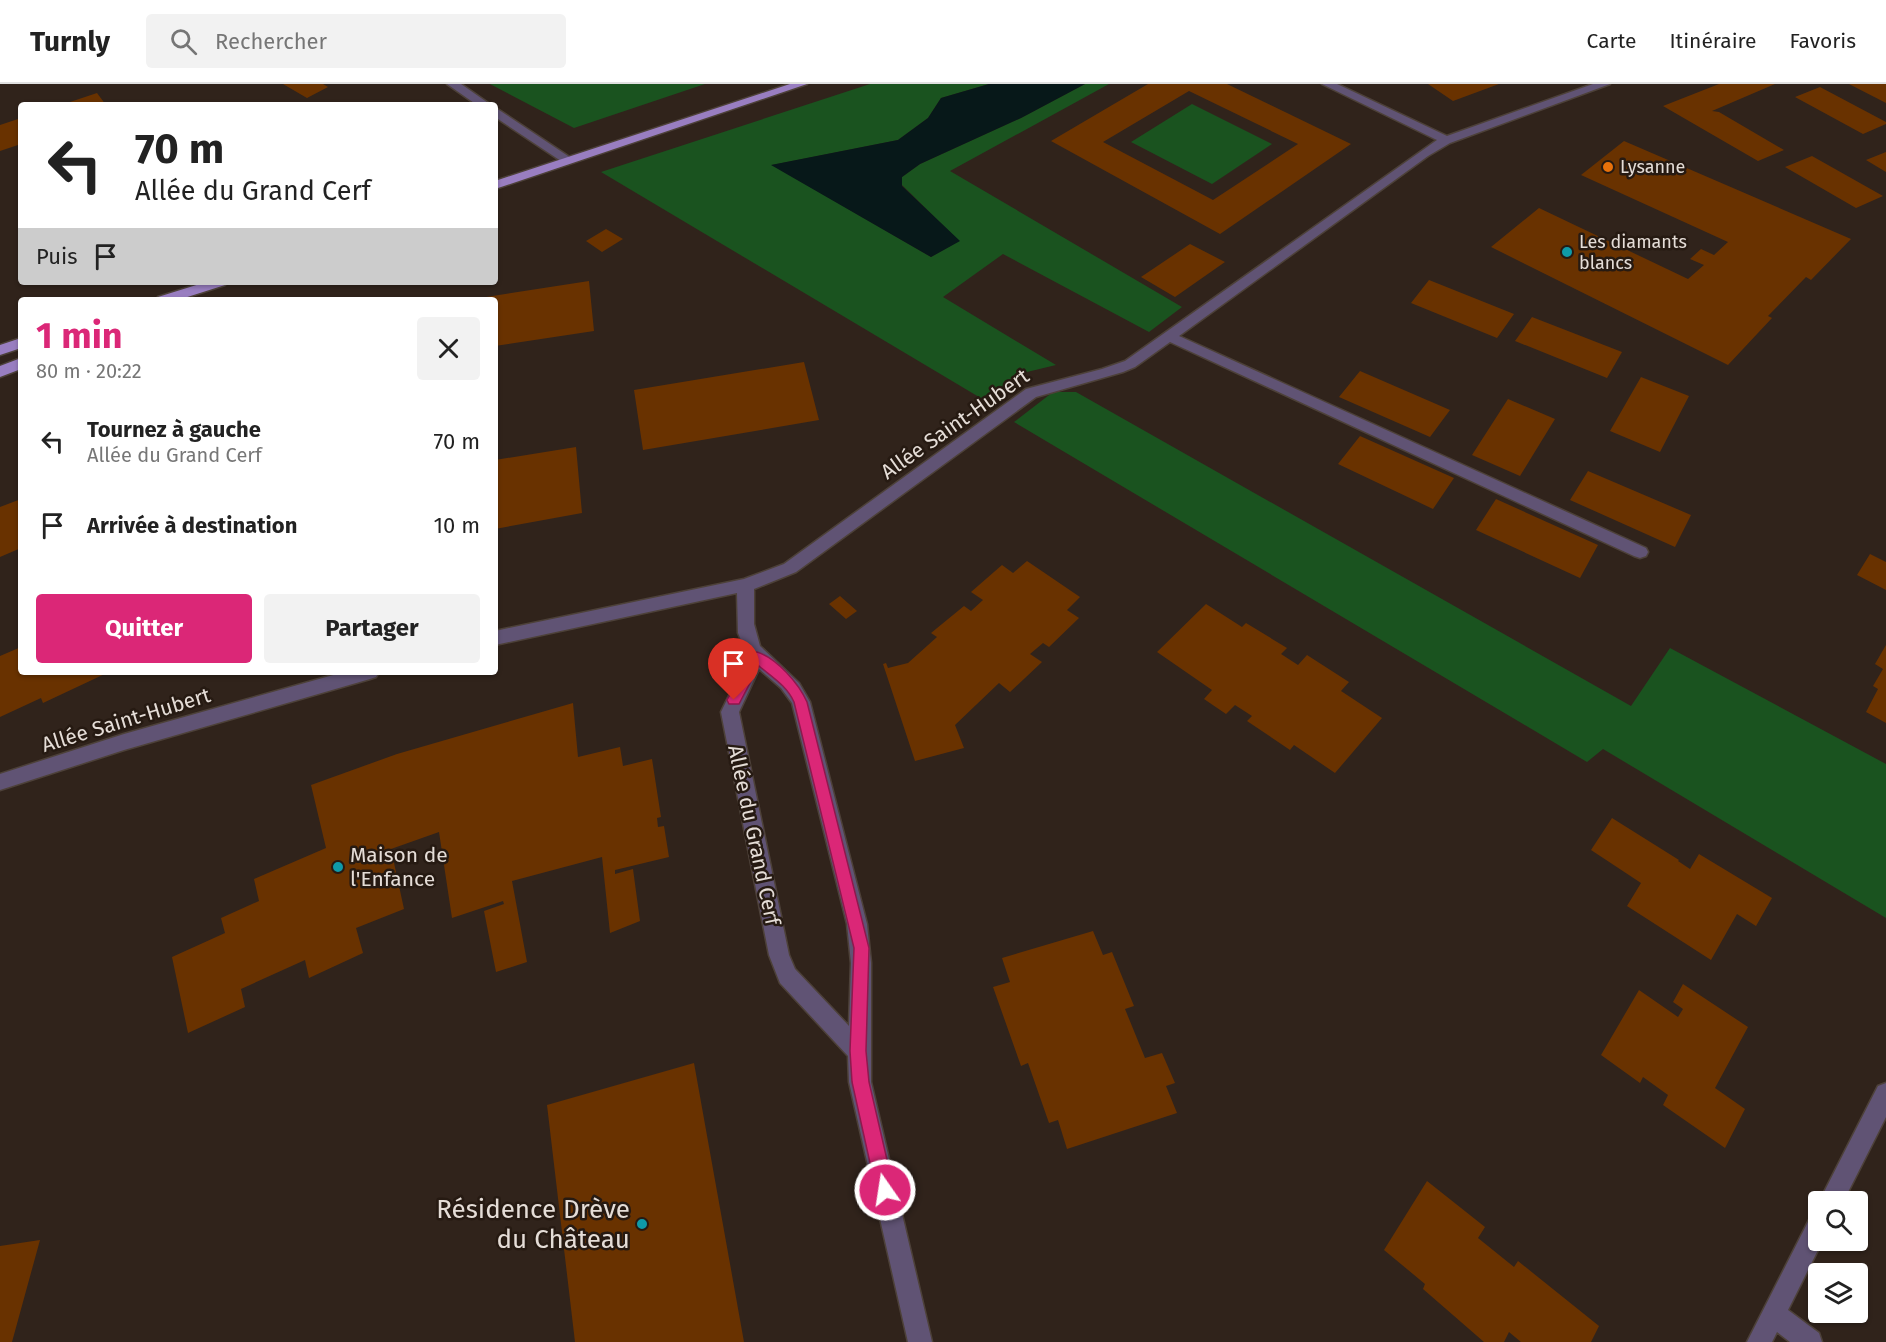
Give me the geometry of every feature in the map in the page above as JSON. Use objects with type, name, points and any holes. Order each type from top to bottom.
[{"type":"main road","points":[[498,184],[801,84]]},
{"type":"main road","points":[[172,297],[210,285]]},
{"type":"main road","points":[[189,297],[218,285]]},
{"type":"main road","points":[[0,351],[18,344]]},
{"type":"main road","points":[[0,372],[18,364]]},
{"type":"street","points":[[453,84],[480,102]]},
{"type":"street","points":[[1328,84],[1446,140]]},
{"type":"street","name":"Allée Saint-Hubert","points":[[498,637],[746,585],[790,568],[1031,393],[1069,380],[1115,371],[1130,364],[1424,153],[1446,140],[1604,84]]},
{"type":"street","points":[[498,114],[568,160]]},
{"type":"street","points":[[1168,336],[1640,552]]},
{"type":"street","points":[[746,585],[746,630],[757,657],[775,670],[795,691],[809,735],[861,948],[858,1051],[860,1082],[920,1342]]},
{"type":"street","name":"Allée du Grand Cerf","points":[[757,657],[730,712],[780,955],[787,976],[858,1051]]},
{"type":"street","name":"Allée Saint-Hubert","points":[[0,782],[124,742],[359,675]]},
{"type":"street","points":[[1836,1191],[1886,1094]]},
{"type":"street","points":[[1759,1342],[1808,1246]]},
{"type":"street","points":[[1774,1315],[1810,1342]]},
{"type":"green space","points":[[490,84],[705,84],[574,128]]},
{"type":"green space","points":[[870,84],[989,84],[941,98],[928,118],[898,140],[772,165],[931,257],[959,241],[902,185],[902,177],[920,164],[1021,118],[1085,84],[1109,84],[950,171],[1182,307],[1149,332],[1003,254],[943,297],[1056,365],[1027,372],[984,400],[601,172]]},
{"type":"green space","points":[[1192,104],[1272,144],[1212,184],[1131,142]]},
{"type":"green space","points":[[1053,392],[1076,392],[1631,706],[1670,648],[1886,764],[1886,918],[1603,749],[1587,762],[1014,422]]},
{"type":"shaded area","points":[[989,84],[1085,84],[1021,118],[920,164],[902,177],[902,186],[960,241],[931,257],[771,165],[898,140],[928,118],[941,98]]},
{"type":"building","points":[[283,84],[323,84],[328,87],[307,98]]},
{"type":"building","points":[[1148,84],[1227,84],[1351,144],[1220,234],[1051,141]],"holes":[[[1189,91],[1298,144],[1213,200],[1103,142]]]},
{"type":"building","points":[[1428,84],[1499,84],[1453,101]]},
{"type":"building","points":[[1719,84],[1775,84],[1712,111],[1719,112],[1784,150],[1758,161],[1663,106]]},
{"type":"building","points":[[1849,84],[1886,84],[1886,103]]},
{"type":"building","points":[[1820,87],[1886,124],[1863,134],[1795,97]]},
{"type":"building","points":[[97,93],[104,102],[70,102]]},
{"type":"building","points":[[18,119],[18,145],[0,151],[0,125]]},
{"type":"building","name":"Les diamants blancs","points":[[1624,141],[1851,239],[1811,280],[1806,277],[1768,316],[1772,318],[1728,365],[1491,247],[1539,208],[1688,279],[1704,265],[1690,259],[1701,249],[1714,255],[1728,242],[1581,175]]},
{"type":"building","points":[[1886,152],[1886,172],[1866,160]]},
{"type":"building","points":[[1812,156],[1883,196],[1856,208],[1785,167]]},
{"type":"building","points":[[606,229],[623,239],[602,252],[586,241]]},
{"type":"building","points":[[1190,244],[1225,262],[1175,297],[1141,277]]},
{"type":"building","points":[[1429,280],[1514,314],[1497,338],[1411,303]]},
{"type":"building","points":[[589,281],[594,331],[498,346],[498,297],[486,297]]},
{"type":"building","points":[[1532,317],[1622,352],[1607,378],[1515,341]]},
{"type":"building","points":[[804,362],[819,420],[643,450],[634,390]]},
{"type":"building","points":[[1360,371],[1450,410],[1430,437],[1339,397]]},
{"type":"building","points":[[1641,377],[1689,396],[1660,452],[1610,431]]},
{"type":"building","points":[[1508,399],[1555,419],[1520,476],[1472,455]]},
{"type":"building","points":[[1360,436],[1454,478],[1433,509],[1338,464]]},
{"type":"building","points":[[576,447],[582,513],[498,528],[498,460]]},
{"type":"building","points":[[1588,471],[1691,515],[1675,547],[1570,500]]},
{"type":"building","points":[[1496,499],[1598,545],[1580,578],[1476,530]]},
{"type":"building","points":[[18,500],[18,549],[0,557],[0,507]]},
{"type":"building","points":[[1870,554],[1886,562],[1886,590],[1857,575]]},
{"type":"building","points":[[1027,561],[1080,597],[1067,610],[1079,618],[1049,647],[1043,643],[1030,654],[1042,662],[1010,692],[999,683],[955,725],[964,748],[915,761],[883,664],[886,663],[888,668],[908,663],[937,637],[931,633],[964,606],[971,611],[983,600],[971,592],[1002,565],[1013,573]]},
{"type":"building","points":[[840,596],[857,611],[846,619],[829,604]]},
{"type":"building","points":[[1206,604],[1242,627],[1246,623],[1287,648],[1281,654],[1298,665],[1307,655],[1349,682],[1341,691],[1382,718],[1335,773],[1294,745],[1290,750],[1247,721],[1252,716],[1235,705],[1226,714],[1204,699],[1212,690],[1157,652]]},
{"type":"building","points":[[1886,645],[1886,723],[1866,712],[1878,689],[1873,686],[1883,669],[1875,664]]},
{"type":"building","points":[[18,648],[18,675],[103,675],[43,703],[41,698],[0,717],[0,656]]},
{"type":"building","name":"Maison de l'Enfance","points":[[573,703],[578,757],[620,747],[623,766],[652,759],[661,817],[657,818],[658,827],[664,826],[669,857],[615,870],[615,874],[633,869],[640,921],[610,933],[602,857],[512,881],[527,962],[496,972],[484,911],[504,904],[503,901],[452,918],[439,832],[391,849],[404,909],[356,928],[363,953],[309,978],[305,960],[241,989],[245,1007],[188,1033],[172,957],[225,933],[221,918],[259,901],[254,879],[326,848],[311,785],[397,754]]},
{"type":"building","points":[[1612,818],[1690,869],[1699,854],[1772,898],[1756,926],[1737,914],[1711,960],[1627,906],[1641,883],[1591,850]]},
{"type":"building","points":[[1093,931],[1103,955],[1112,952],[1134,1006],[1125,1009],[1145,1058],[1162,1053],[1175,1083],[1166,1086],[1177,1113],[1067,1149],[1058,1120],[1049,1123],[1028,1063],[1021,1066],[993,987],[1010,982],[1002,958]]},
{"type":"building","points":[[1683,984],[1748,1027],[1715,1088],[1745,1109],[1725,1148],[1663,1105],[1668,1095],[1643,1077],[1640,1083],[1601,1055],[1639,990],[1678,1017],[1683,1009],[1673,1002]]},
{"type":"building","name":"Résidence Drève du Château","points":[[694,1063],[744,1342],[575,1342],[547,1105]]},
{"type":"building","points":[[1427,1181],[1485,1227],[1478,1238],[1514,1267],[1518,1261],[1599,1326],[1591,1342],[1521,1342],[1509,1332],[1504,1342],[1484,1342],[1423,1289],[1425,1284],[1384,1250]]},
{"type":"building","points":[[40,1240],[12,1342],[0,1342],[0,1246]]},
{"type":"place","name":"Lysanne","points":[[1608,167]]},
{"type":"place","name":"Les diamants blancs","points":[[1567,252]]},
{"type":"place","name":"Maison de l'Enfance","points":[[338,867]]},
{"type":"place","name":"Résidence Drève du Château","points":[[642,1224]]},
{"type":"route","points":[[734,700],[757,657],[785,680],[801,702],[857,924],[862,978],[858,1051],[860,1082],[885,1190]]}]
